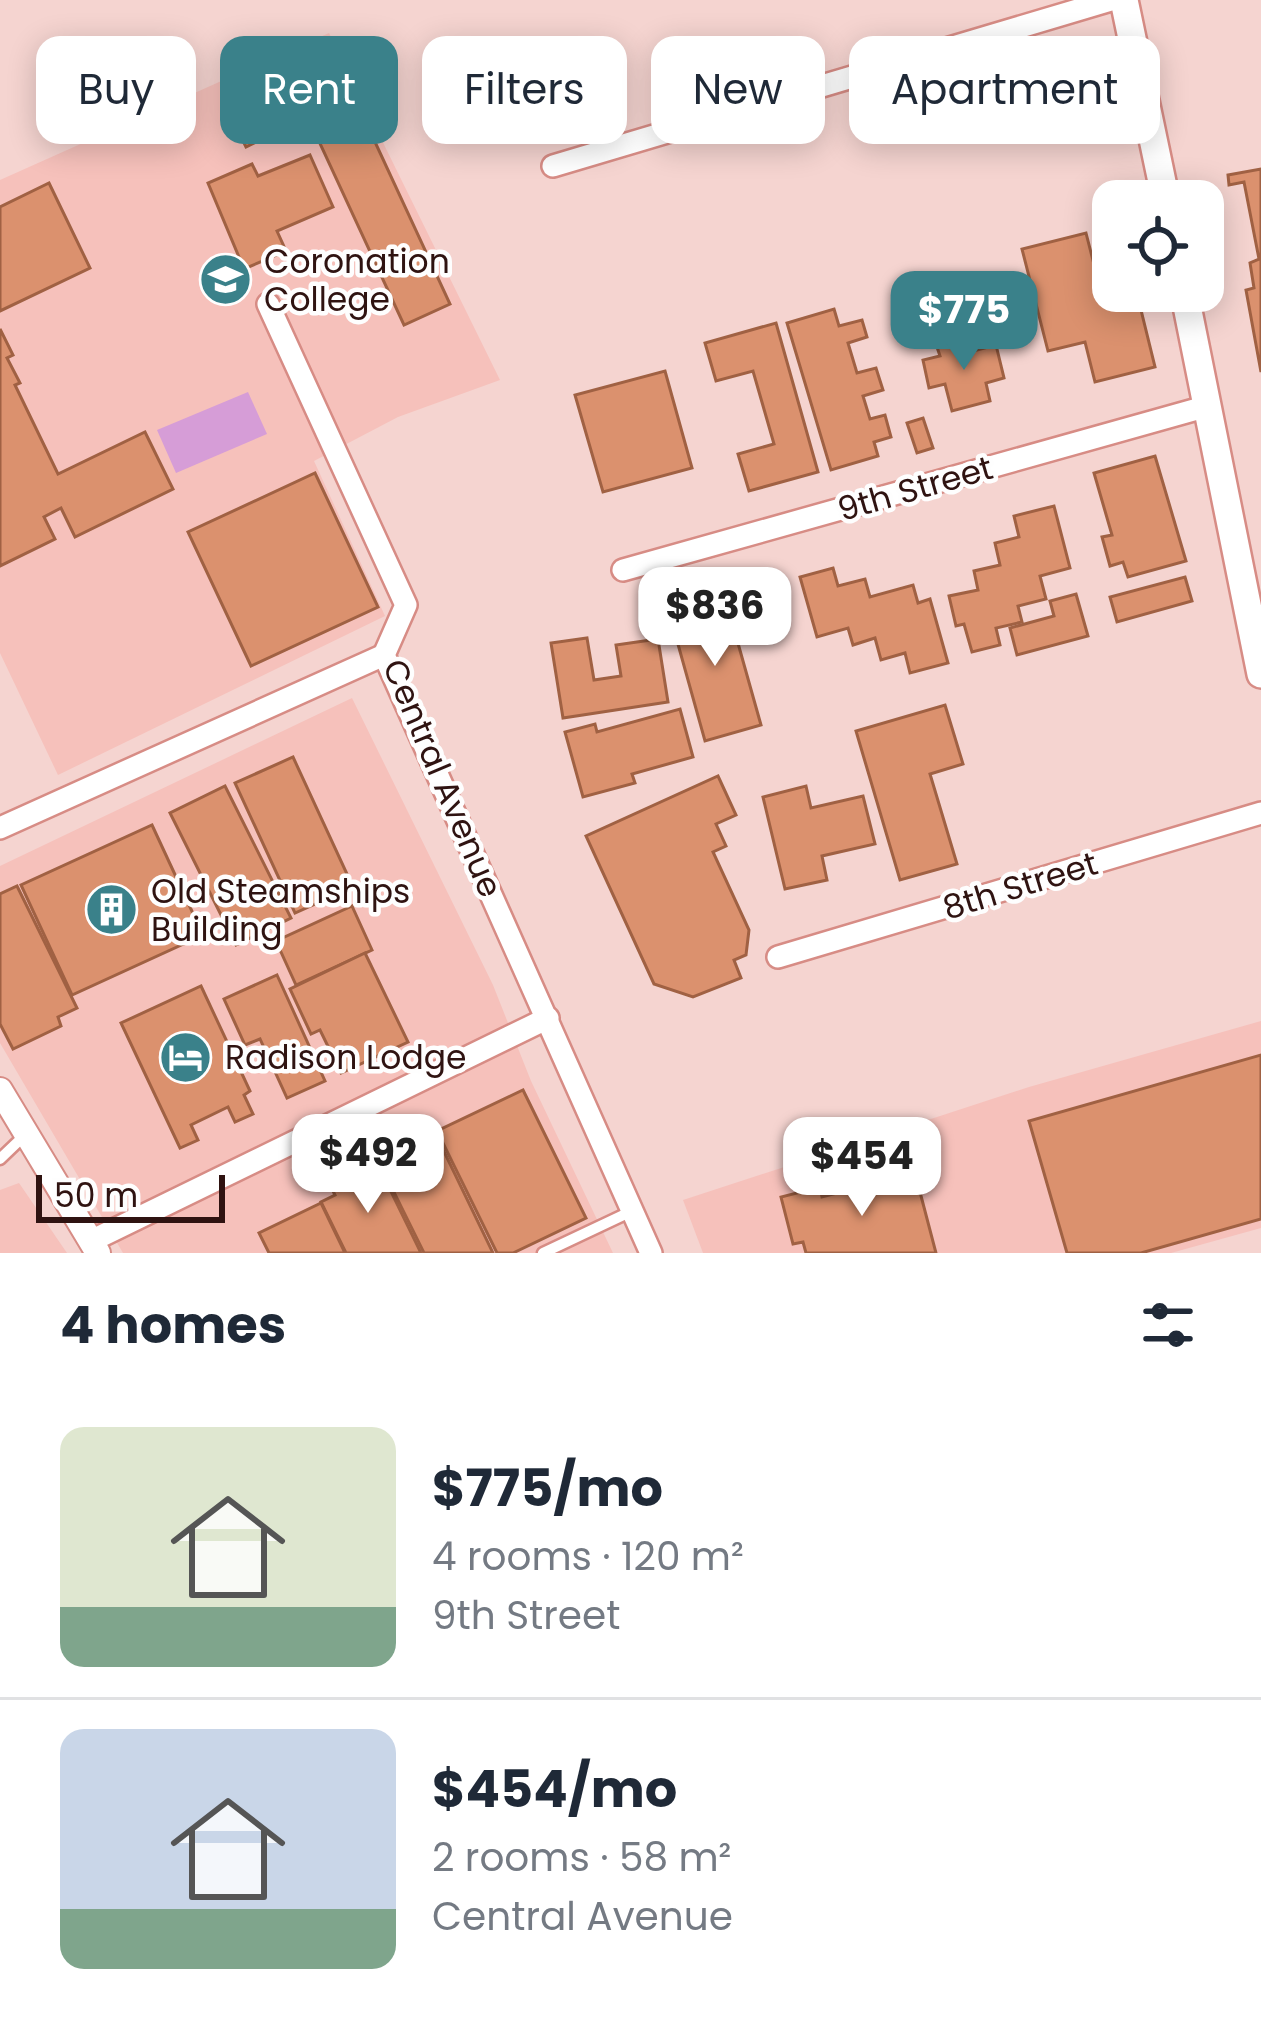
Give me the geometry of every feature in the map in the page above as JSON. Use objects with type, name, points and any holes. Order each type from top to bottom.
[{"type":"main road","points":[[1124,0],[1162,180]]},
{"type":"main road","points":[[1188,312],[1261,674]]},
{"type":"street","points":[[553,166],[1111,0]]},
{"type":"street","name":"Central Avenue","points":[[268,304],[406,605],[384,655],[651,1253]]},
{"type":"street","name":"9th Street","points":[[622,570],[1208,406]]},
{"type":"street","points":[[0,828],[384,655]]},
{"type":"street","name":"8th Street","points":[[778,957],[1261,813]]},
{"type":"street","points":[[0,1090],[95,1247],[548,1018]]},
{"type":"lane","points":[[0,1159],[26,1134]]},
{"type":"lane","points":[[543,1253],[632,1211]]},
{"type":"shaded area","name":"Coronation College","points":[[220,82],[220,144],[384,144],[500,380],[398,417],[314,461],[385,616],[58,775],[0,653],[0,180],[81,144],[196,144],[196,92]]},
{"type":"shaded area","points":[[248,392],[267,434],[176,473],[157,430]]},
{"type":"shaded area","points":[[352,698],[493,985],[531,1081],[613,1253],[123,1253],[0,1043],[0,866]]},
{"type":"shaded area","points":[[1261,1021],[1261,1228],[1171,1253],[703,1253],[683,1200],[1029,1087]]},
{"type":"shaded area","points":[[19,1183],[67,1253],[0,1253],[0,1190]]},
{"type":"building","points":[[320,144],[376,144],[450,304],[404,325]]},
{"type":"building","points":[[310,155],[333,207],[277,231],[286,251],[244,269],[208,183],[252,164],[258,176]]},
{"type":"building","points":[[1261,169],[1261,372],[1246,290],[1254,288],[1250,263],[1259,259],[1244,182],[1229,185],[1228,175]]},
{"type":"building","points":[[49,183],[90,268],[0,311],[0,207]]},
{"type":"building","points":[[1086,233],[1092,256],[1092,312],[1141,312],[1155,367],[1095,382],[1085,342],[1048,351],[1022,249]]},
{"type":"building","points":[[834,309],[839,326],[862,320],[867,337],[848,343],[857,373],[876,368],[883,390],[863,396],[870,419],[885,415],[891,437],[874,442],[878,456],[831,470],[787,323]]},
{"type":"building","points":[[776,323],[818,472],[749,491],[738,454],[774,444],[753,371],[716,381],[705,343]]},
{"type":"building","points":[[0,329],[13,355],[7,358],[20,383],[15,385],[58,474],[145,432],[173,489],[75,537],[61,508],[44,517],[55,539],[0,566]]},
{"type":"building","points":[[958,339],[962,354],[996,345],[1004,378],[986,383],[990,401],[952,411],[945,384],[929,388],[923,360],[940,356],[936,344]]},
{"type":"building","points":[[665,371],[692,468],[603,492],[575,395]]},
{"type":"building","points":[[923,418],[933,448],[917,453],[907,423]]},
{"type":"building","points":[[1155,456],[1186,561],[1128,577],[1123,562],[1110,566],[1102,537],[1112,535],[1094,473]]},
{"type":"building","points":[[315,473],[378,607],[251,666],[188,532]]},
{"type":"building","points":[[1054,506],[1070,568],[1040,576],[1046,599],[1018,606],[1022,622],[996,628],[1000,645],[972,652],[964,624],[956,626],[949,596],[978,590],[974,571],[1000,565],[995,543],[1019,537],[1014,516]]},
{"type":"building","points":[[833,568],[838,586],[865,579],[870,597],[913,585],[918,603],[930,599],[948,663],[910,673],[905,653],[881,660],[875,638],[853,645],[848,628],[817,637],[800,577]]},
{"type":"building","points":[[1185,577],[1192,601],[1117,622],[1110,597]]},
{"type":"building","points":[[1076,594],[1088,636],[1017,655],[1010,628],[1054,616],[1050,601]]},
{"type":"building","points":[[725,597],[761,725],[705,741],[669,612]]},
{"type":"building","points":[[587,638],[594,680],[621,676],[616,645],[658,639],[668,702],[563,718],[551,643]]},
{"type":"building","points":[[945,705],[963,764],[930,774],[957,864],[900,880],[856,731]]},
{"type":"building","points":[[680,709],[693,757],[632,774],[635,783],[583,797],[565,732],[595,724],[597,732]]},
{"type":"building","points":[[293,757],[353,887],[295,913],[235,783]]},
{"type":"building","points":[[718,776],[736,815],[716,824],[726,846],[713,852],[749,930],[746,955],[734,960],[741,978],[693,997],[654,984],[586,836]]},
{"type":"building","points":[[225,786],[291,918],[236,945],[170,813]]},
{"type":"building","points":[[806,786],[811,808],[863,796],[875,844],[822,856],[827,880],[785,889],[763,797]]},
{"type":"building","name":"Old Steamships Building","points":[[152,825],[203,935],[72,995],[21,885]]},
{"type":"building","points":[[17,886],[77,1008],[58,1017],[61,1026],[13,1049],[0,1024],[0,894]]},
{"type":"building","points":[[352,906],[372,950],[296,985],[276,941]]},
{"type":"building","points":[[365,953],[408,1042],[341,1073],[320,1030],[311,1034],[290,989]]},
{"type":"building","points":[[277,975],[325,1081],[287,1098],[260,1039],[245,1045],[224,999]]},
{"type":"building","name":"Radison Lodge","points":[[201,986],[250,1091],[244,1095],[253,1114],[235,1122],[228,1107],[191,1125],[198,1140],[180,1148],[121,1023]]},
{"type":"building","points":[[1261,1055],[1261,1219],[1141,1253],[1067,1253],[1029,1121]]},
{"type":"building","points":[[523,1090],[586,1218],[513,1253],[497,1253],[437,1131]]},
{"type":"building","points":[[438,1139],[493,1253],[424,1253],[381,1166]]},
{"type":"building","points":[[370,1165],[376,1176],[382,1173],[421,1253],[346,1253],[321,1202],[335,1195],[330,1185]]},
{"type":"building","points":[[915,1173],[936,1253],[806,1253],[803,1242],[793,1244],[781,1197],[820,1187],[822,1197]]},
{"type":"building","points":[[321,1203],[345,1253],[269,1253],[259,1233]]},
{"type":"place","name":"Coronation College","points":[[225,280]]},
{"type":"place","name":"Old Steamships Building","points":[[112,910]]},
{"type":"place","name":"Radison Lodge","points":[[186,1057]]}]
